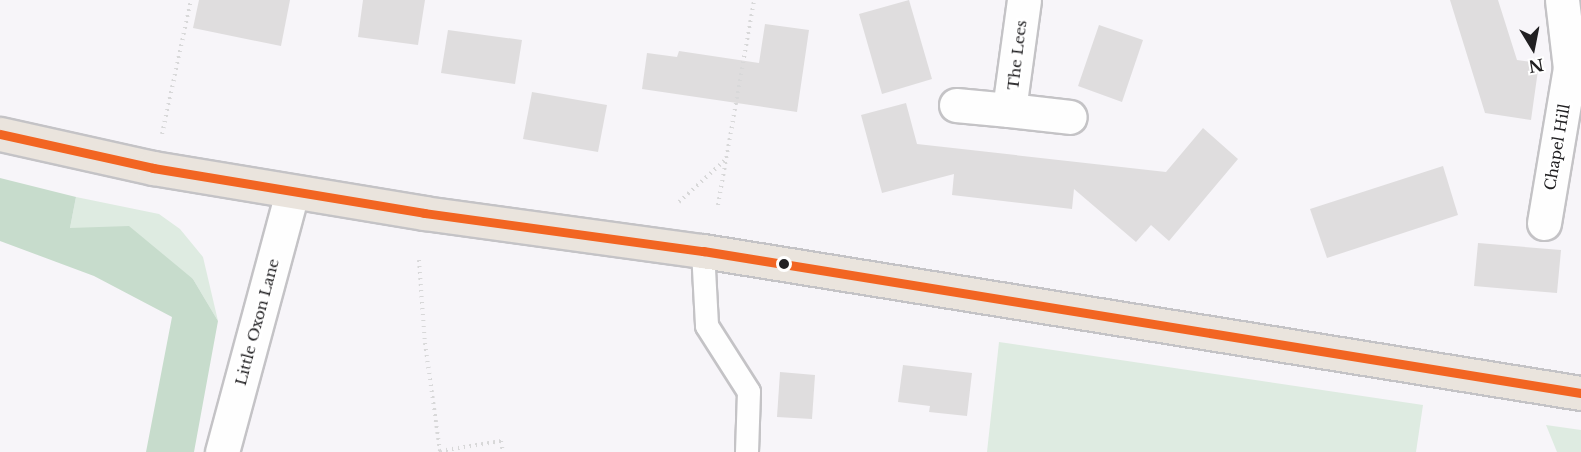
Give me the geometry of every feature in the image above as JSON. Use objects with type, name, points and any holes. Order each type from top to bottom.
[{"type":"main road","points":[[0,134],[153,168],[292,192],[703,251],[1581,393]]},
{"type":"street","name":"The Lees","points":[[1010,110],[1024,0]]},
{"type":"street","name":"Chapel Hill","points":[[1544,223],[1570,68],[1562,0]]},
{"type":"street","name":"The Lees","points":[[956,105],[1070,117]]},
{"type":"street","name":"Little Oxon Lane","points":[[222,452],[292,192]]},
{"type":"lane","points":[[703,251],[706,326],[749,392],[747,452]]},
{"type":"path","points":[[160,141],[191,0]]},
{"type":"path","points":[[718,205],[754,0]]},
{"type":"path","points":[[679,202],[726,160]]},
{"type":"path","points":[[419,260],[425,343],[438,452],[501,441],[503,452]]},
{"type":"shaded area","points":[[76,197],[159,214],[180,229],[203,257],[218,321],[193,279],[70,228]]},
{"type":"shaded area","points":[[999,342],[1423,405],[1416,452],[987,452]]},
{"type":"shaded area","points":[[1546,425],[1581,430],[1581,452],[1557,452]]},
{"type":"green space","points":[[0,178],[76,197],[70,228],[129,226],[193,279],[218,321],[194,452],[146,452],[172,317],[94,276],[0,241]]},
{"type":"building","points":[[199,0],[290,0],[281,46],[193,28]]},
{"type":"building","points":[[363,0],[425,0],[418,45],[358,37]]},
{"type":"building","points":[[909,0],[932,79],[882,94],[859,14]]},
{"type":"building","points":[[1450,0],[1498,0],[1517,60],[1539,63],[1531,120],[1485,113]]},
{"type":"building","points":[[765,24],[809,30],[797,112],[642,89],[647,53],[677,57],[679,51],[759,63]]},
{"type":"building","points":[[1099,25],[1143,40],[1122,102],[1078,86]]},
{"type":"building","points":[[448,30],[522,40],[515,84],[441,73]]},
{"type":"building","points":[[532,92],[607,105],[598,152],[523,139]]},
{"type":"building","points":[[906,103],[917,144],[1166,172],[1203,128],[1238,159],[1169,241],[1151,225],[1136,242],[1074,189],[1072,209],[952,195],[954,174],[882,193],[861,115]]},
{"type":"building","points":[[1443,166],[1458,215],[1327,258],[1310,209]]},
{"type":"building","points":[[1478,243],[1561,250],[1557,293],[1474,286]]},
{"type":"building","points":[[903,365],[972,373],[967,416],[929,412],[930,406],[898,402]]},
{"type":"building","points":[[780,372],[815,375],[812,419],[777,417]]},
{"type":"transit line","points":[[0,134],[153,168],[424,213],[703,251],[1581,393]]}]
